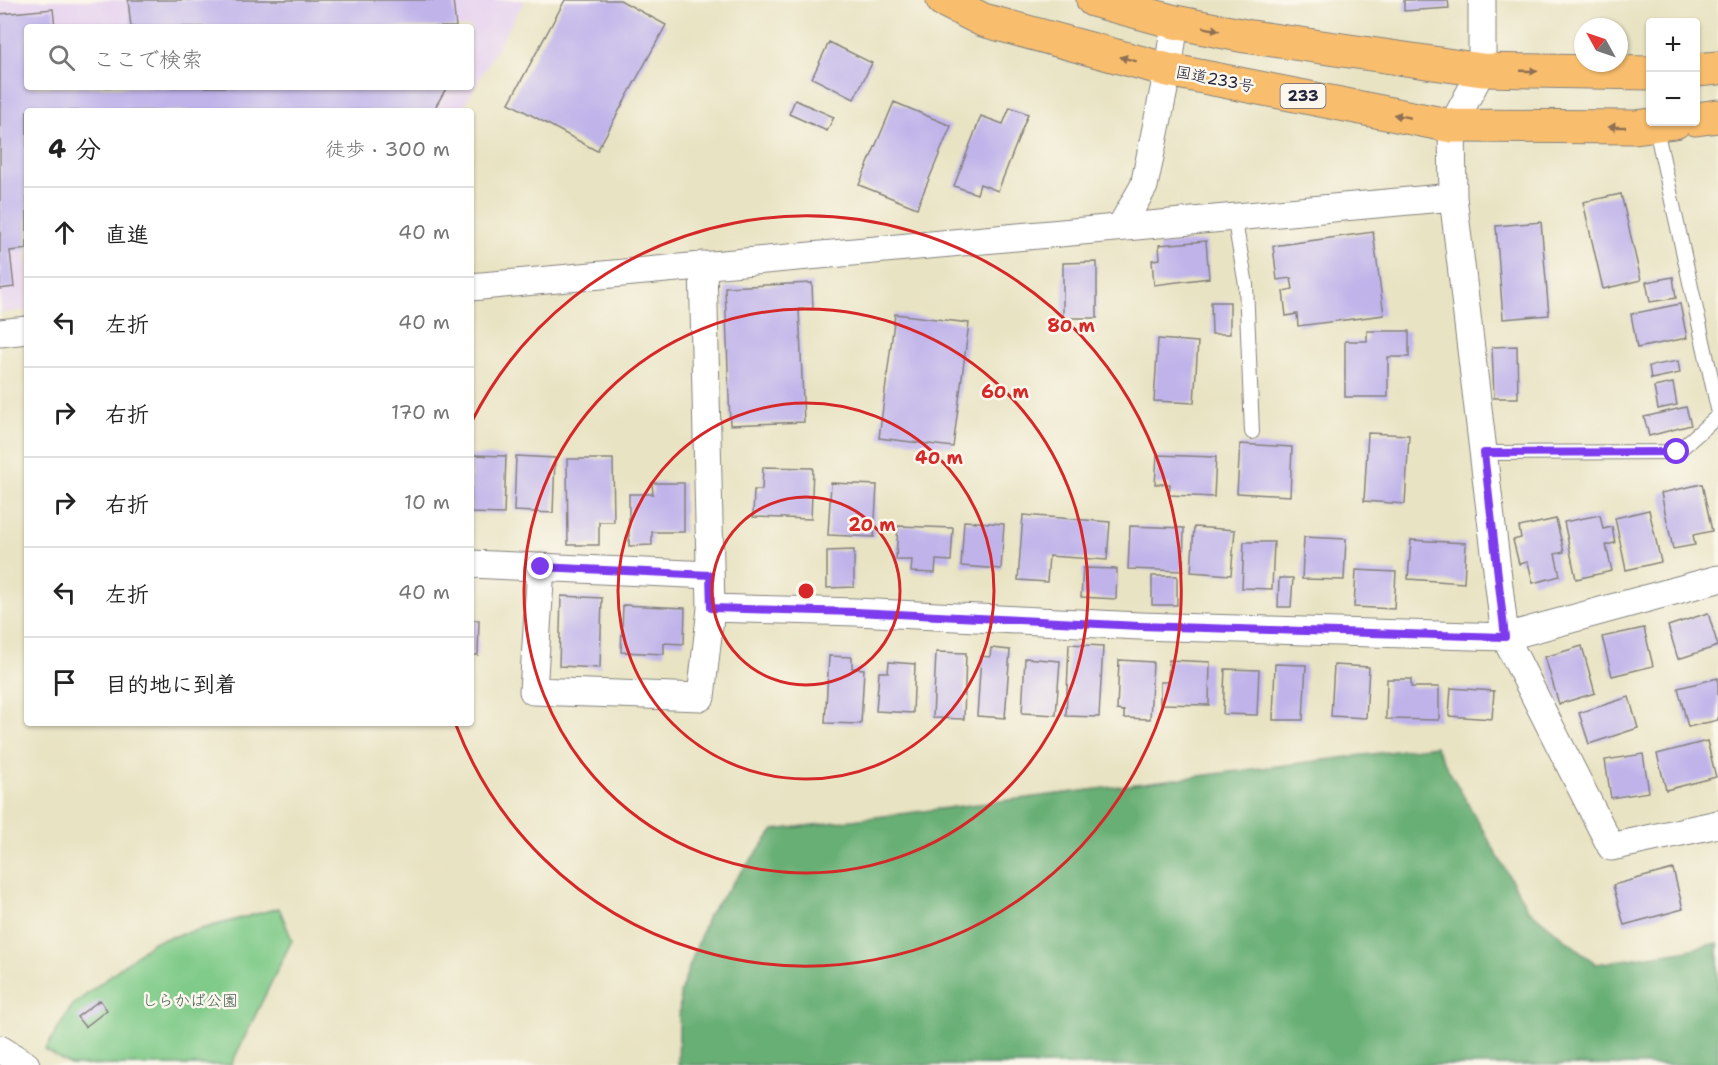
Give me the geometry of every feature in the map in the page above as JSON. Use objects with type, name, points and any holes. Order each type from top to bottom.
[{"type":"highway","name":"国道233号","points":[[943,0],[983,21],[1168,70],[1452,126],[1646,126]]},
{"type":"highway","points":[[1093,0],[1175,22],[1245,36],[1482,70],[1646,73]]},
{"type":"highway","points":[[1700,70],[1718,68]]},
{"type":"highway","points":[[1700,118],[1718,116]]},
{"type":"street","points":[[1482,0],[1482,70],[1452,126],[1453,197],[1505,637],[1611,847],[1718,824]]},
{"type":"street","points":[[1122,226],[1144,186],[1168,70],[1175,22]]},
{"type":"street","points":[[474,287],[1453,197]]},
{"type":"street","points":[[541,567],[533,691],[701,697],[711,608],[703,265]]},
{"type":"street","points":[[0,333],[24,330]]},
{"type":"street","points":[[474,564],[710,575]]},
{"type":"street","points":[[711,608],[856,612],[1150,627],[1505,637],[1718,579]]},
{"type":"lane","points":[[1666,126],[1712,352],[1718,409]]},
{"type":"lane","points":[[1234,216],[1246,285],[1252,432]]},
{"type":"lane","points":[[1484,453],[1677,452],[1718,416]]},
{"type":"shaded area","points":[[0,0],[525,0],[474,88],[474,24],[24,24],[24,90],[473,90],[463,108],[24,108],[24,310],[0,313]]},
{"type":"green space","points":[[1435,746],[1528,909],[1596,964],[1683,951],[1718,943],[1718,1065],[678,1065],[680,993],[708,915],[774,830]]},
{"type":"green space","name":"しらかば公園","points":[[279,908],[292,940],[231,1065],[70,1065],[45,1050],[72,1006],[153,942]]},
{"type":"building","points":[[128,0],[453,0],[456,24],[131,24]]},
{"type":"building","points":[[565,0],[620,0],[666,25],[597,151],[509,103]]},
{"type":"building","points":[[1404,0],[1448,0],[1449,8],[1404,11]]},
{"type":"building","points":[[53,9],[55,24],[24,24],[24,90],[445,90],[435,108],[24,108],[24,249],[10,251],[14,287],[0,289],[0,14]]},
{"type":"building","points":[[829,42],[872,63],[854,99],[812,78]]},
{"type":"building","points":[[795,100],[834,117],[827,131],[789,114]]},
{"type":"building","points":[[894,102],[951,126],[917,208],[859,185]]},
{"type":"building","points":[[1010,107],[1028,114],[998,191],[980,184],[977,194],[954,186],[981,116],[1003,124]]},
{"type":"building","points":[[1621,194],[1641,280],[1603,289],[1583,202]]},
{"type":"building","points":[[1541,222],[1549,315],[1503,319],[1496,226]]},
{"type":"building","points":[[1373,232],[1384,315],[1298,326],[1297,314],[1286,316],[1283,291],[1293,289],[1291,278],[1277,280],[1273,246]]},
{"type":"building","points":[[1206,241],[1209,278],[1154,285],[1152,260],[1160,259],[1159,245]]},
{"type":"building","points":[[1097,262],[1097,318],[1063,318],[1063,263]]},
{"type":"building","points":[[1673,277],[1676,298],[1650,302],[1646,282]]},
{"type":"building","points":[[812,283],[813,309],[799,309],[804,422],[730,425],[725,287]]},
{"type":"building","points":[[1211,302],[1230,302],[1230,334],[1212,334]]},
{"type":"building","points":[[1680,304],[1687,338],[1637,348],[1631,314]]},
{"type":"building","points":[[895,314],[969,323],[953,447],[879,438]]},
{"type":"building","points":[[1367,331],[1409,331],[1409,357],[1388,357],[1388,397],[1345,397],[1345,341],[1367,341]]},
{"type":"building","points":[[1158,339],[1198,342],[1194,403],[1154,401]]},
{"type":"building","points":[[1517,346],[1518,398],[1494,398],[1492,347]]},
{"type":"building","points":[[1678,361],[1680,373],[1651,379],[1649,366]]},
{"type":"building","points":[[1673,383],[1677,405],[1658,409],[1654,387]]},
{"type":"building","points":[[1686,407],[1691,425],[1649,436],[1644,417]]},
{"type":"building","points":[[1368,433],[1409,435],[1405,504],[1364,501]]},
{"type":"building","points":[[1240,444],[1292,447],[1290,496],[1237,493]]},
{"type":"building","points":[[474,455],[506,456],[504,514],[474,513]]},
{"type":"building","points":[[1157,455],[1216,457],[1214,497],[1169,495],[1170,484],[1155,484]]},
{"type":"building","points":[[516,456],[555,458],[553,513],[514,511]]},
{"type":"building","points":[[567,459],[613,459],[614,522],[599,522],[599,545],[568,545]]},
{"type":"building","points":[[763,467],[813,468],[811,519],[753,517],[754,490],[762,490]]},
{"type":"building","points":[[652,483],[684,483],[684,532],[652,532],[652,545],[629,546],[629,494],[653,494]]},
{"type":"building","points":[[831,483],[877,485],[874,537],[828,535]]},
{"type":"building","points":[[1702,484],[1712,531],[1693,535],[1695,545],[1673,549],[1661,493]]},
{"type":"building","points":[[1649,510],[1661,562],[1626,570],[1615,518]]},
{"type":"building","points":[[1023,515],[1110,522],[1107,560],[1049,556],[1047,582],[1018,580]]},
{"type":"building","points":[[1600,515],[1603,529],[1612,527],[1615,543],[1606,545],[1612,571],[1576,579],[1564,522]]},
{"type":"building","points":[[1556,519],[1564,552],[1555,554],[1560,576],[1533,583],[1528,562],[1519,564],[1513,540],[1521,538],[1519,527]]},
{"type":"building","points":[[964,521],[1004,524],[1001,569],[961,566]]},
{"type":"building","points":[[898,526],[953,528],[951,561],[936,560],[935,573],[911,572],[912,560],[896,560]]},
{"type":"building","points":[[1130,526],[1184,528],[1183,571],[1128,569]]},
{"type":"building","points":[[1194,527],[1235,530],[1231,575],[1191,572]]},
{"type":"building","points":[[1304,537],[1346,539],[1344,580],[1302,579]]},
{"type":"building","points":[[1411,540],[1466,543],[1464,583],[1408,579]]},
{"type":"building","points":[[1244,542],[1274,542],[1272,589],[1242,588]]},
{"type":"building","points":[[854,550],[854,587],[827,588],[827,551]]},
{"type":"building","points":[[1083,568],[1117,569],[1116,599],[1081,597]]},
{"type":"building","points":[[1356,570],[1396,572],[1394,609],[1354,607]]},
{"type":"building","points":[[1152,576],[1177,576],[1177,605],[1152,605]]},
{"type":"building","points":[[1279,578],[1293,578],[1291,607],[1278,607]]},
{"type":"building","points":[[561,596],[602,598],[600,668],[559,666]]},
{"type":"building","points":[[623,605],[685,608],[684,644],[664,643],[664,654],[621,652]]},
{"type":"building","points":[[1708,613],[1718,646],[1678,659],[1668,626]]},
{"type":"building","points":[[474,620],[479,620],[478,655],[474,655]]},
{"type":"building","points":[[1644,628],[1653,666],[1612,676],[1602,637]]},
{"type":"building","points":[[1069,644],[1103,646],[1099,717],[1066,716]]},
{"type":"building","points":[[1582,646],[1595,693],[1559,704],[1545,657]]},
{"type":"building","points":[[991,648],[1010,650],[1005,718],[977,716],[981,656],[990,657]]},
{"type":"building","points":[[936,652],[966,653],[964,719],[933,718]]},
{"type":"building","points":[[829,656],[852,657],[852,668],[864,669],[861,724],[825,723]]},
{"type":"building","points":[[1025,658],[1060,661],[1056,715],[1022,713]]},
{"type":"building","points":[[1119,660],[1153,662],[1150,719],[1124,718],[1124,711],[1117,710]]},
{"type":"building","points":[[1169,660],[1210,662],[1209,705],[1160,704],[1160,682],[1168,682]]},
{"type":"building","points":[[889,662],[915,664],[913,713],[876,711],[879,672],[888,672]]},
{"type":"building","points":[[1275,664],[1306,665],[1303,720],[1273,720]]},
{"type":"building","points":[[1334,665],[1369,667],[1366,718],[1331,716]]},
{"type":"building","points":[[1225,669],[1259,670],[1257,715],[1223,714]]},
{"type":"building","points":[[1718,678],[1718,720],[1688,727],[1678,688]]},
{"type":"building","points":[[1387,679],[1411,679],[1411,687],[1439,687],[1439,720],[1386,719]]},
{"type":"building","points":[[1451,688],[1494,691],[1492,719],[1449,716]]},
{"type":"building","points":[[1629,697],[1638,728],[1589,744],[1579,713]]},
{"type":"building","points":[[1707,741],[1716,777],[1666,790],[1657,754]]},
{"type":"building","points":[[1643,754],[1649,792],[1611,798],[1605,760]]},
{"type":"building","points":[[1673,869],[1683,909],[1624,925],[1613,885]]},
{"type":"building","points":[[100,1000],[107,1010],[85,1027],[77,1017]]},
{"type":"route","points":[[541,567],[710,575],[711,608],[856,612],[1139,626],[1505,637],[1484,453],[1677,452]]}]
